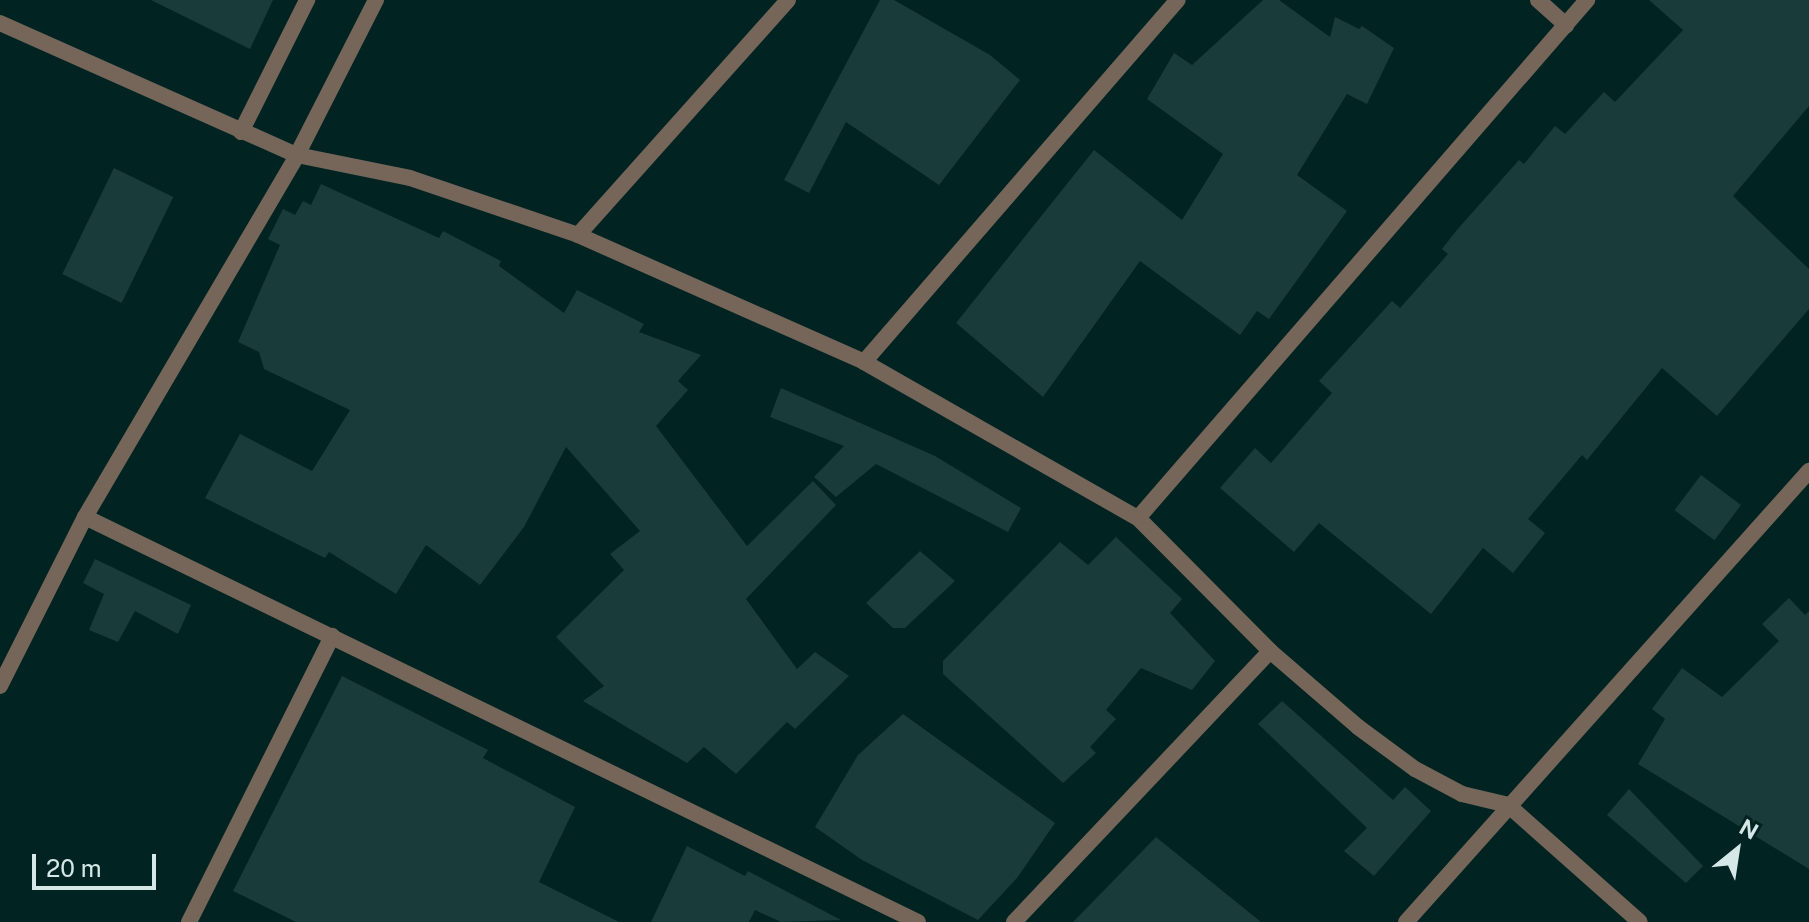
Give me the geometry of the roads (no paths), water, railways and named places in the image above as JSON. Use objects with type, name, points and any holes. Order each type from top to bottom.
[{"type":"street","points":[[241,132],[307,0]]},
{"type":"street","points":[[0,686],[85,517],[297,155],[376,0]]},
{"type":"street","points":[[578,235],[788,0]]},
{"type":"street","points":[[864,362],[1178,0]]},
{"type":"street","points":[[1538,0],[1566,25]]},
{"type":"street","points":[[1138,518],[1587,0]]},
{"type":"street","points":[[0,23],[297,155],[410,178],[578,235],[864,362],[1138,518],[1270,651],[1415,769],[1462,794],[1508,805],[1640,922]]},
{"type":"street","points":[[1406,922],[1809,471]]},
{"type":"street","points":[[85,517],[918,922]]},
{"type":"street","points":[[189,922],[332,636]]},
{"type":"street","points":[[1014,922],[1270,651]]}]
